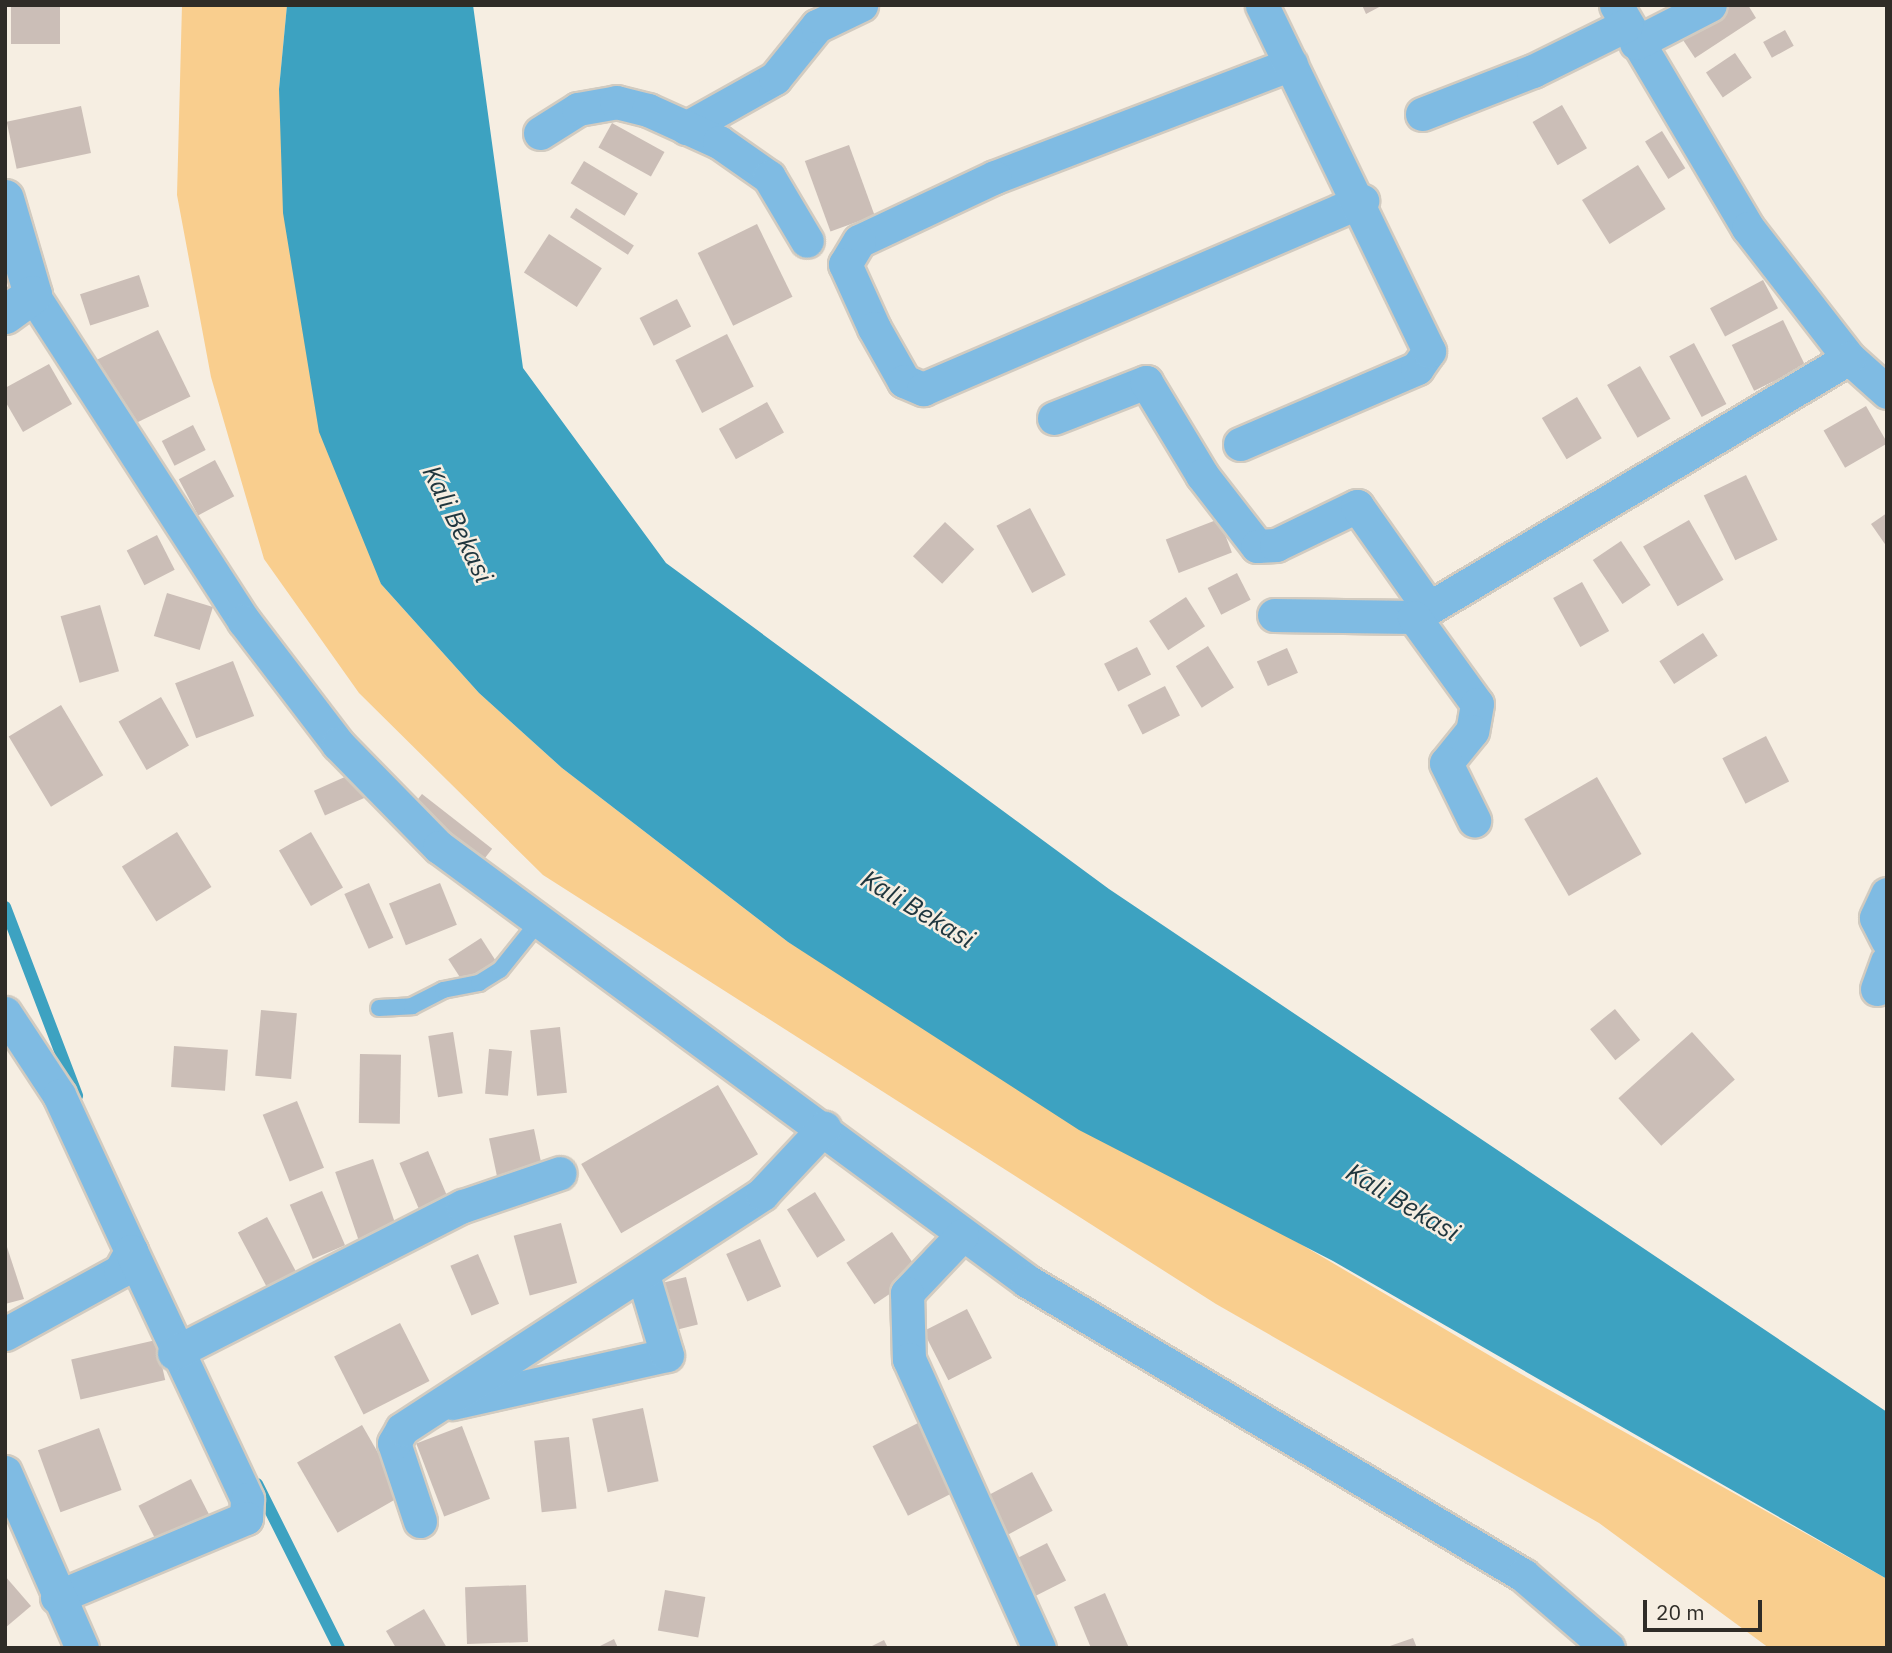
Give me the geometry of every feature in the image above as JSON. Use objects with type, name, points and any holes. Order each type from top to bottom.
[{"type":"street","points":[[685,128],[775,78],[814,16],[861,5]]},
{"type":"street","points":[[1240,444],[1417,368],[1427,357],[1425,336],[1362,201],[1262,5]]},
{"type":"street","points":[[1422,114],[1533,71],[1626,24],[1710,5]]},
{"type":"street","points":[[1626,24],[1748,228],[1849,358],[1887,392]]},
{"type":"street","points":[[1291,64],[995,177],[859,241],[845,264],[874,328],[904,382],[923,389],[1362,201]]},
{"type":"street","points":[[540,133],[578,109],[617,102],[685,128],[719,142],[769,177],[807,241]]},
{"type":"street","points":[[5,198],[19,305],[243,621],[338,744],[439,847],[824,1128],[962,1235],[1115,1336],[1523,1575],[1590,1643]]},
{"type":"street","points":[[1274,615],[1421,612],[1849,358]]},
{"type":"street","points":[[1054,418],[1146,382],[1202,475],[1257,546],[1276,545],[1357,506],[1477,704],[1472,731],[1446,763],[1474,820]]},
{"type":"street","points":[[1887,894],[1876,918],[1887,940]]},
{"type":"street","points":[[5,1013],[59,1095],[133,1270],[249,1512],[57,1597]]},
{"type":"street","points":[[420,1521],[394,1443],[428,1409],[643,1275],[762,1194],[824,1128]]},
{"type":"street","points":[[174,1353],[463,1206],[560,1173]]},
{"type":"street","points":[[962,1235],[907,1293],[909,1359],[1039,1648]]},
{"type":"street","points":[[5,1334],[133,1270]]},
{"type":"street","points":[[428,1409],[667,1355],[643,1275]]},
{"type":"street","points":[[5,1472],[57,1597],[82,1648]]},
{"type":"lane","points":[[379,1008],[412,1006],[487,979],[540,920]]},
{"type":"shaded area","points":[[182,5],[287,5],[279,89],[381,584],[479,693],[562,768],[788,942],[1521,1374],[1887,1579],[1887,1648],[1769,1648],[1599,1523],[1216,1304],[543,875],[359,693],[264,559],[211,377],[177,195]]},
{"type":"water","name":"Kali Bekasi","points":[[287,5],[473,5],[523,368],[666,563],[1109,889],[1887,1412],[1887,1579],[1333,1261],[1079,1130],[788,942],[562,768],[479,693],[381,584],[319,432],[283,213],[279,89]]},
{"type":"building","points":[[11,5],[60,5],[60,44],[11,44]]},
{"type":"building","points":[[1362,5],[1383,5],[1366,14]]},
{"type":"building","points":[[1731,5],[1748,5],[1756,18],[1695,58],[1681,37]]},
{"type":"building","points":[[1785,30],[1794,46],[1772,58],[1763,42]]},
{"type":"building","points":[[1735,53],[1752,78],[1723,97],[1706,73]]},
{"type":"building","points":[[1562,105],[1587,148],[1558,165],[1533,122]]},
{"type":"building","points":[[81,106],[91,153],[17,169],[7,122]]},
{"type":"building","points":[[612,123],[664,152],[651,177],[598,147]]},
{"type":"building","points":[[1662,131],[1685,168],[1668,179],[1645,142]]},
{"type":"building","points":[[849,145],[875,215],[830,232],[805,161]]},
{"type":"building","points":[[584,161],[638,193],[625,216],[571,183]]},
{"type":"building","points":[[1638,165],[1666,209],[1610,244],[1582,200]]},
{"type":"building","points":[[576,208],[634,246],[628,255],[570,217]]},
{"type":"building","points":[[757,224],[793,297],[733,326],[698,253]]},
{"type":"building","points":[[549,234],[602,268],[577,307],[524,273]]},
{"type":"building","points":[[139,275],[149,306],[90,326],[80,294]]},
{"type":"building","points":[[1763,280],[1778,308],[1725,336],[1710,308]]},
{"type":"building","points":[[677,299],[691,327],[654,346],[640,318]]},
{"type":"building","points":[[1783,320],[1805,366],[1754,391],[1732,345]]},
{"type":"building","points":[[158,330],[190,397],[126,428],[93,362]]},
{"type":"building","points":[[727,334],[754,387],[702,413],[675,360]]},
{"type":"building","points":[[1694,343],[1726,404],[1702,417],[1669,356]]},
{"type":"building","points":[[49,364],[72,404],[23,432],[5,401],[5,388]]},
{"type":"building","points":[[1640,366],[1670,419],[1638,438],[1607,385]]},
{"type":"building","points":[[1577,397],[1602,438],[1567,459],[1542,418]]},
{"type":"building","points":[[767,402],[784,433],[736,459],[719,429]]},
{"type":"building","points":[[1866,406],[1887,444],[1845,468],[1824,430]]},
{"type":"building","points":[[193,425],[206,450],[175,466],[162,441]]},
{"type":"building","points":[[215,460],[234,496],[198,515],[179,479]]},
{"type":"building","points":[[1746,475],[1778,540],[1735,560],[1704,496]]},
{"type":"building","points":[[1030,508],[1066,575],[1032,593],[996,526]]},
{"type":"building","points":[[1887,513],[1887,547],[1871,524]]},
{"type":"building","points":[[1219,519],[1232,553],[1179,573],[1166,539]]},
{"type":"building","points":[[1689,520],[1724,580],[1678,606],[1643,546]]},
{"type":"building","points":[[945,522],[974,549],[942,584],[913,556]]},
{"type":"building","points":[[157,535],[175,570],[144,585],[127,550]]},
{"type":"building","points":[[1621,541],[1651,585],[1622,604],[1593,560]]},
{"type":"building","points":[[1237,573],[1251,600],[1221,615],[1208,588]]},
{"type":"building","points":[[1582,582],[1609,631],[1580,647],[1553,598]]},
{"type":"building","points":[[167,593],[213,607],[200,650],[154,636]]},
{"type":"building","points":[[1186,597],[1205,626],[1168,650],[1149,621]]},
{"type":"building","points":[[100,605],[119,671],[80,683],[61,616]]},
{"type":"building","points":[[1703,633],[1718,656],[1674,684],[1659,661]]},
{"type":"building","points":[[1208,646],[1234,688],[1202,708],[1176,666]]},
{"type":"building","points":[[1137,647],[1151,675],[1118,691],[1104,664]]},
{"type":"building","points":[[1287,648],[1298,673],[1268,686],[1257,661]]},
{"type":"building","points":[[233,661],[254,716],[196,738],[175,683]]},
{"type":"building","points":[[1165,686],[1180,715],[1143,734],[1128,705]]},
{"type":"building","points":[[161,697],[189,745],[147,770],[119,722]]},
{"type":"building","points":[[61,705],[103,775],[51,807],[9,736]]},
{"type":"building","points":[[1766,736],[1789,781],[1745,804],[1722,758]]},
{"type":"building","points":[[356,772],[367,797],[325,815],[314,791]]},
{"type":"building","points":[[1597,777],[1642,854],[1569,896],[1524,819]]},
{"type":"building","points":[[422,794],[492,849],[478,867],[408,812]]},
{"type":"building","points":[[177,832],[211,887],[156,922],[122,866]]},
{"type":"building","points":[[311,832],[343,887],[311,906],[279,851]]},
{"type":"building","points":[[369,883],[393,938],[369,949],[344,894]]},
{"type":"building","points":[[440,883],[457,925],[406,945],[389,904]]},
{"type":"building","points":[[481,938],[497,963],[465,984],[448,959]]},
{"type":"building","points":[[1615,1009],[1640,1040],[1615,1060],[1590,1029]]},
{"type":"building","points":[[261,1010],[297,1013],[291,1079],[255,1076]]},
{"type":"building","points":[[560,1027],[567,1093],[537,1096],[530,1030]]},
{"type":"building","points":[[453,1032],[463,1093],[438,1097],[428,1036]]},
{"type":"building","points":[[1692,1032],[1735,1080],[1661,1146],[1618,1098]]},
{"type":"building","points":[[174,1046],[228,1050],[225,1091],[171,1087]]},
{"type":"building","points":[[489,1049],[512,1051],[508,1096],[485,1094]]},
{"type":"building","points":[[360,1054],[401,1055],[400,1124],[359,1123]]},
{"type":"building","points":[[718,1085],[758,1154],[621,1233],[581,1164]]},
{"type":"building","points":[[297,1101],[324,1168],[290,1182],[263,1115]]},
{"type":"building","points":[[534,1129],[542,1167],[497,1177],[489,1139]]},
{"type":"building","points":[[428,1151],[449,1200],[420,1212],[399,1163]]},
{"type":"building","points":[[373,1159],[396,1227],[359,1240],[335,1172]]},
{"type":"building","points":[[322,1191],[345,1245],[313,1259],[290,1205]]},
{"type":"building","points":[[815,1192],[845,1240],[817,1258],[787,1209]]},
{"type":"building","points":[[267,1217],[298,1276],[269,1292],[238,1232]]},
{"type":"building","points":[[561,1223],[577,1283],[530,1296],[514,1236]]},
{"type":"building","points":[[892,1232],[920,1273],[874,1304],[846,1263]]},
{"type":"building","points":[[760,1239],[781,1287],[747,1302],[726,1254]]},
{"type":"building","points":[[5,1245],[24,1299],[5,1304]]},
{"type":"building","points":[[478,1254],[499,1304],[471,1315],[450,1266]]},
{"type":"building","points":[[686,1277],[698,1325],[666,1333],[654,1285]]},
{"type":"building","points":[[967,1309],[992,1358],[948,1380],[923,1331]]},
{"type":"building","points":[[400,1323],[430,1381],[364,1415],[334,1357]]},
{"type":"building","points":[[156,1340],[165,1380],[80,1400],[71,1360]]},
{"type":"building","points":[[643,1408],[659,1481],[608,1492],[592,1419]]},
{"type":"building","points":[[918,1423],[953,1492],[908,1516],[873,1446]]},
{"type":"building","points":[[362,1425],[402,1495],[338,1533],[297,1462]]},
{"type":"building","points":[[462,1426],[490,1499],[444,1516],[416,1444]]},
{"type":"building","points":[[99,1428],[122,1490],[60,1512],[38,1450]]},
{"type":"building","points":[[569,1437],[577,1509],[542,1512],[534,1441]]},
{"type":"building","points":[[1032,1472],[1053,1511],[1003,1537],[983,1498]]},
{"type":"building","points":[[191,1479],[214,1524],[162,1551],[138,1506]]},
{"type":"building","points":[[1047,1543],[1066,1580],[1026,1601],[1007,1563]]},
{"type":"building","points":[[5,1576],[31,1606],[5,1628]]},
{"type":"building","points":[[526,1585],[528,1642],[467,1644],[465,1587]]},
{"type":"building","points":[[665,1590],[705,1597],[698,1637],[658,1630]]},
{"type":"building","points":[[1105,1593],[1129,1648],[1091,1648],[1074,1607]]},
{"type":"building","points":[[424,1609],[447,1648],[396,1648],[386,1631]]},
{"type":"building","points":[[1413,1638],[1417,1648],[1387,1648],[1387,1647]]},
{"type":"building","points":[[614,1639],[618,1648],[596,1648]]},
{"type":"building","points":[[884,1640],[888,1648],[868,1648]]},
{"type":"waterway","points":[[5,907],[77,1096]]},
{"type":"waterway","points":[[257,1484],[339,1648]]}]
